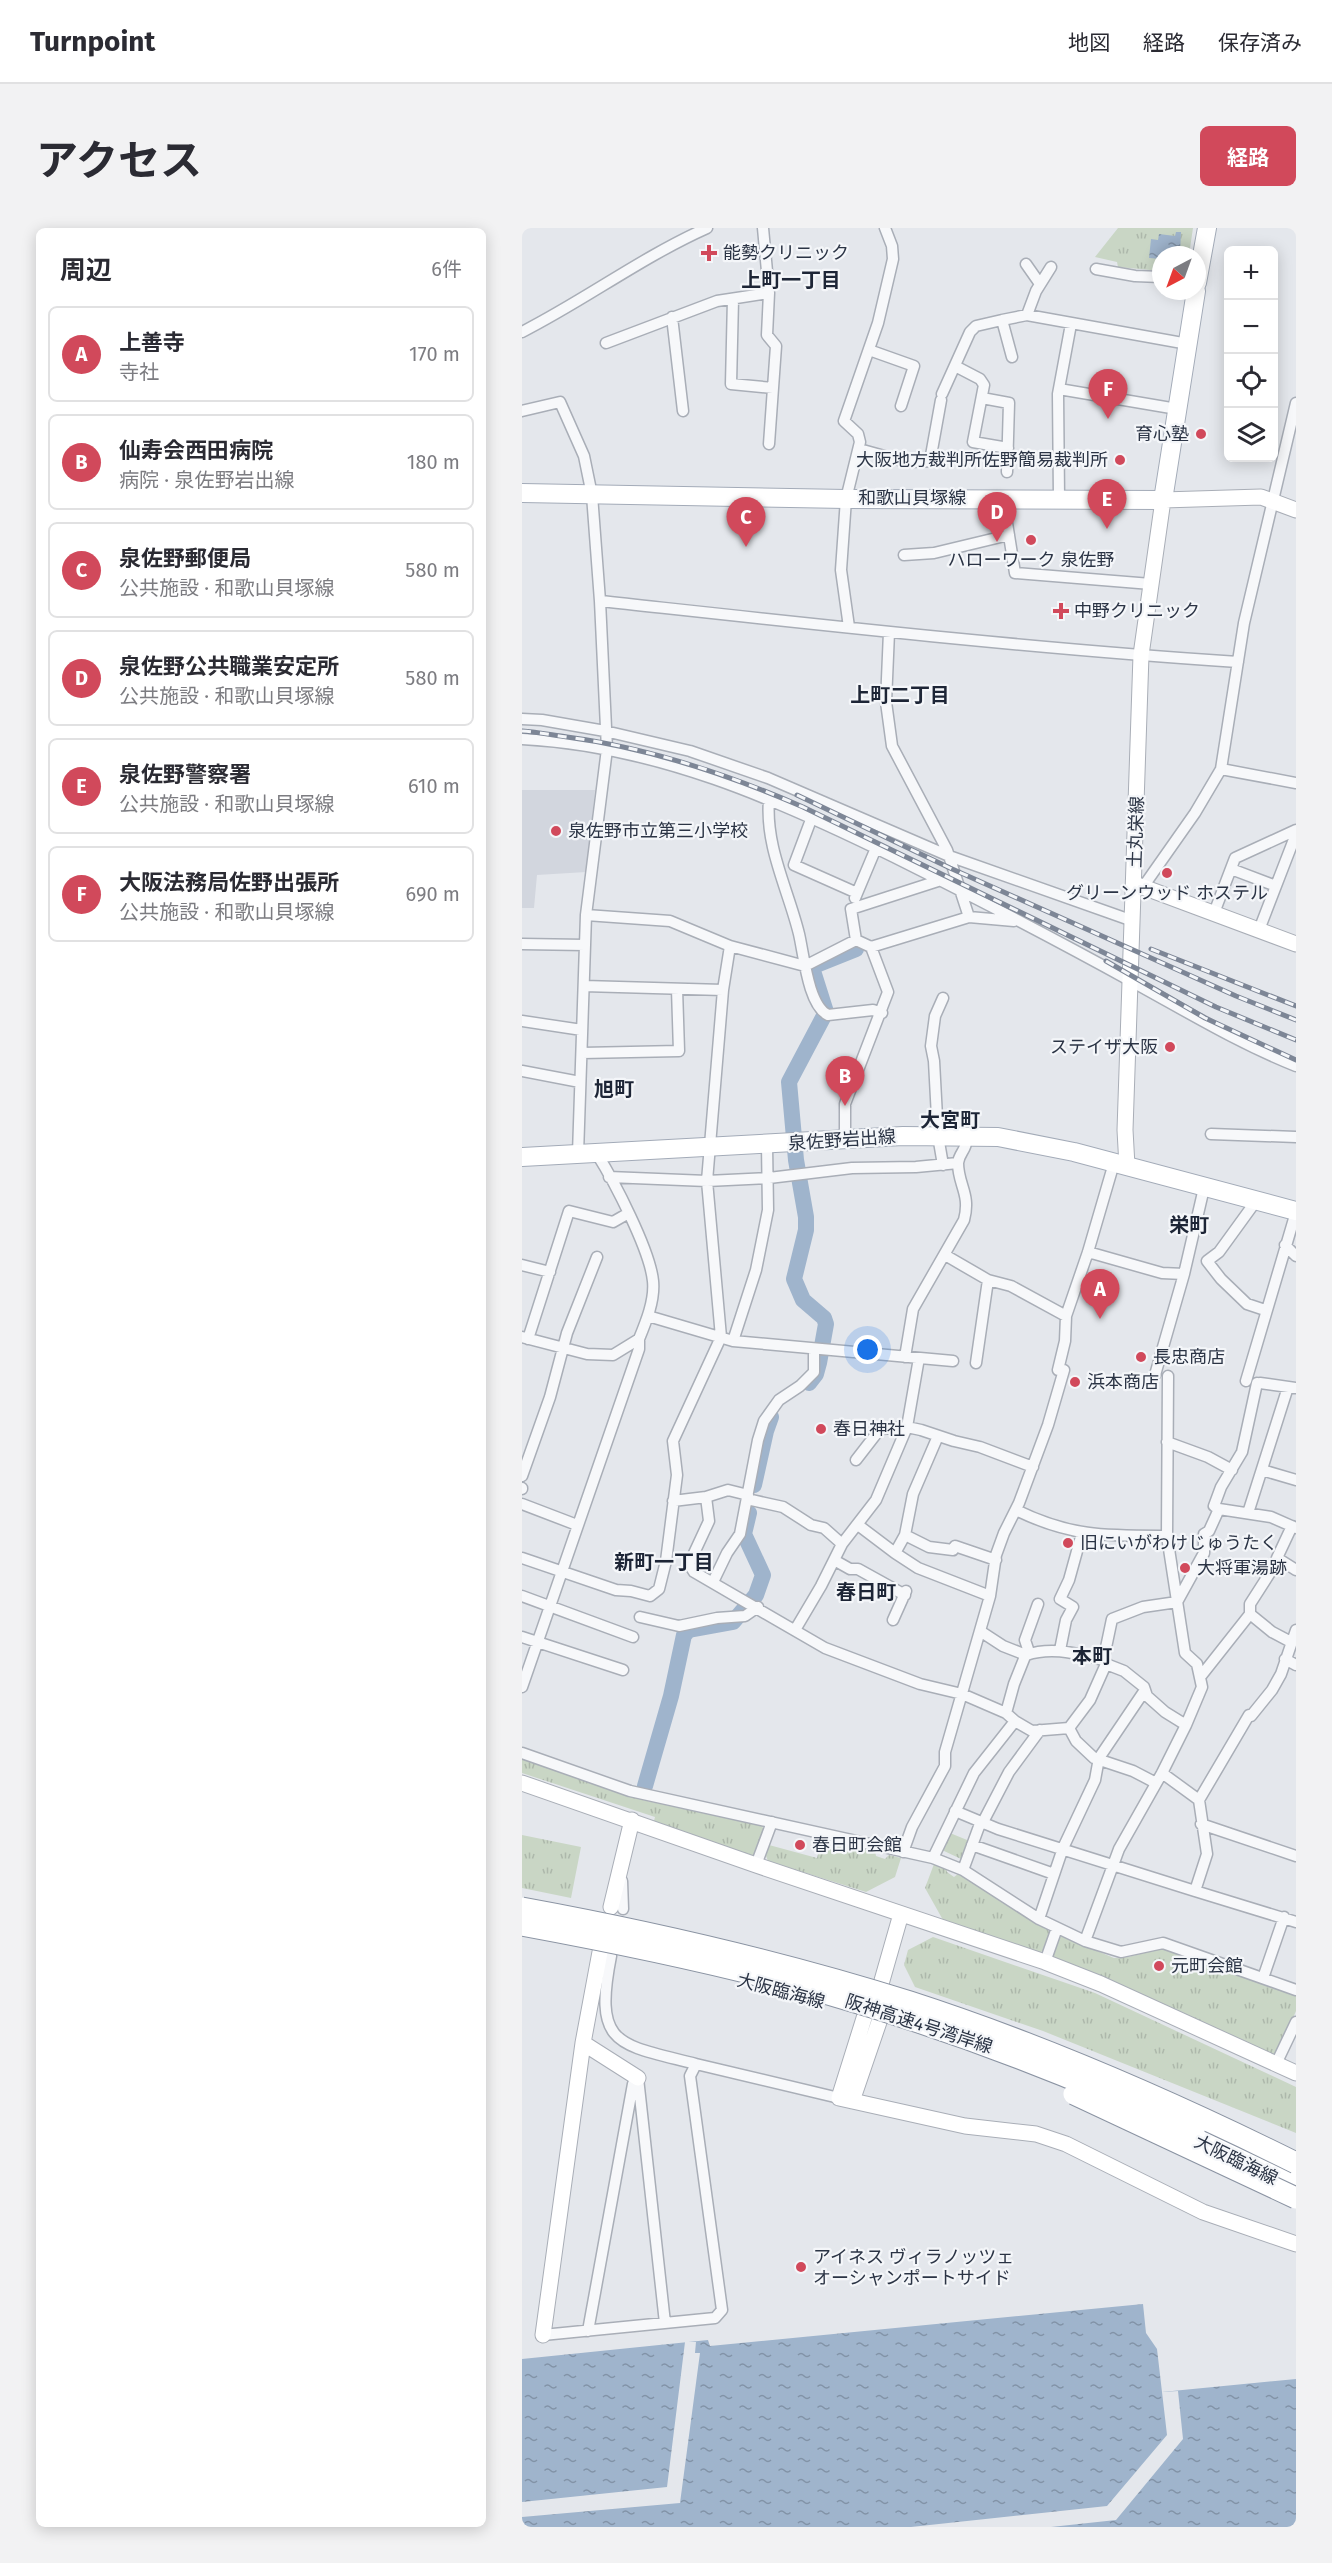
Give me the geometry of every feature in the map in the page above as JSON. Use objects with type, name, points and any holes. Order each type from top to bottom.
[{"type":"highway","name":"阪神高速4号湾岸線","points":[[522,1908],[676,1939],[833,1979],[986,2028],[1136,2087],[1296,2163]]},
{"type":"highway","name":"阪神高速4号湾岸線","points":[[522,1925],[671,1954],[738,1970],[906,2018],[981,2043],[1124,2100],[1296,2181]]},
{"type":"highway","points":[[906,2018],[1176,2140],[1296,2198]]},
{"type":"highway","points":[[1136,2087],[1194,2107],[1296,2148]]},
{"type":"main road","points":[[1203,246],[1207,228]]},
{"type":"main road","points":[[1163,500],[1195,300]]},
{"type":"main road","name":"和歌山貝塚線","points":[[522,493],[846,499],[1163,500]]},
{"type":"main road","name":"泉佐野岩出線","points":[[522,1157],[938,1136],[1008,1138],[1121,1164],[1296,1212]]},
{"type":"main road","name":"大阪臨海線","points":[[522,1898],[699,1935],[836,1970],[880,1984],[988,2020],[1086,2057],[1140,2079],[1296,2153]]},
{"type":"main road","name":"大阪臨海線","points":[[522,1935],[668,1962],[757,1983],[873,2017],[1050,2079],[1118,2106],[1296,2190]]},
{"type":"street","points":[[522,332],[558,314],[675,242],[706,228]]},
{"type":"street","points":[[763,228],[769,293],[767,335],[776,345],[769,444]]},
{"type":"street","points":[[849,627],[841,570],[846,499],[859,449],[858,434],[844,421],[878,323],[893,259],[892,246],[885,228]]},
{"type":"street","points":[[1026,264],[1040,284]]},
{"type":"street","points":[[1028,315],[1040,284],[1051,267]]},
{"type":"street","points":[[1096,269],[1152,277]]},
{"type":"street","points":[[606,343],[717,301],[769,293]]},
{"type":"street","points":[[733,299],[731,384],[773,388]]},
{"type":"street","points":[[930,461],[942,397],[970,332],[976,326],[1028,315],[1188,344]]},
{"type":"street","points":[[672,317],[683,411]]},
{"type":"street","points":[[1002,320],[1012,357]]},
{"type":"street","points":[[1059,498],[1059,389],[1071,324]]},
{"type":"street","points":[[869,350],[914,366],[901,405]]},
{"type":"street","points":[[954,366],[980,379],[984,385],[973,442],[1008,448]]},
{"type":"street","points":[[1059,389],[1177,409]]},
{"type":"street","points":[[982,398],[1009,403],[1007,472]]},
{"type":"street","points":[[522,411],[560,402],[584,456],[592,495],[600,601],[607,749],[586,915],[578,1154]]},
{"type":"street","points":[[1296,403],[1244,623],[1221,769],[1195,813],[1139,886],[1296,944]]},
{"type":"street","points":[[859,449],[906,462],[942,461]]},
{"type":"street","points":[[1163,500],[1261,497],[1296,510]]},
{"type":"street","points":[[1003,498],[1015,573],[1151,584]]},
{"type":"street","name":"土丸栄線","points":[[1121,1164],[1125,1130],[1133,921],[1139,886],[1141,655],[1163,500]]},
{"type":"street","points":[[904,555],[934,553],[1009,535]]},
{"type":"street","points":[[600,601],[889,632],[1238,662]]},
{"type":"street","points":[[889,632],[886,702],[892,746],[949,856],[969,917]]},
{"type":"street","points":[[522,719],[542,720],[605,731],[690,751],[768,778],[949,856],[1133,921]]},
{"type":"street","points":[[522,739],[607,749],[708,775],[812,817],[960,889],[1131,980],[1233,1038],[1296,1066]]},
{"type":"street","points":[[1221,769],[1296,783]]},
{"type":"street","points":[[769,799],[767,819],[777,869],[799,933],[805,966],[817,1004],[825,1014],[873,1010],[882,1013]]},
{"type":"street","points":[[794,865],[812,817]]},
{"type":"street","points":[[1214,913],[1235,858],[1296,832]]},
{"type":"street","points":[[1259,930],[1296,832]]},
{"type":"street","points":[[856,940],[851,909],[876,848]]},
{"type":"street","points":[[1285,863],[1296,867]]},
{"type":"street","points":[[777,869],[794,865],[857,893]]},
{"type":"street","points":[[1231,869],[1276,886]]},
{"type":"street","points":[[851,909],[941,880]]},
{"type":"street","points":[[586,915],[670,921],[730,946],[805,966],[856,940]]},
{"type":"street","points":[[856,940],[871,947],[969,917],[1019,921]]},
{"type":"street","points":[[522,944],[585,945]]},
{"type":"street","points":[[522,1557],[596,1584],[650,1596],[658,1589],[666,1561],[677,1475],[673,1441],[721,1338],[707,1180],[723,990],[730,946]]},
{"type":"street","points":[[848,1140],[845,1131],[845,1104],[882,1013],[888,992],[871,947]]},
{"type":"street","points":[[584,986],[723,990]]},
{"type":"street","points":[[582,1053],[679,1051],[677,989]]},
{"type":"street","points":[[943,998],[935,1016],[931,1046],[934,1061],[938,1136],[943,1165]]},
{"type":"street","points":[[522,1021],[582,1030]]},
{"type":"street","points":[[522,1071],[580,1082]]},
{"type":"street","points":[[1211,1134],[1296,1137]]},
{"type":"street","points":[[905,1357],[913,1309],[964,1220],[968,1205],[958,1162],[967,1145],[966,1136]]},
{"type":"street","points":[[733,1341],[756,1270],[768,1210],[767,1144]]},
{"type":"street","points":[[522,1688],[639,1349],[639,1339],[648,1316],[653,1283],[648,1257],[597,1154]]},
{"type":"street","points":[[609,1177],[707,1180],[769,1178],[852,1168],[943,1165],[958,1162]]},
{"type":"street","points":[[903,1852],[912,1827],[945,1766],[945,1752],[990,1596],[996,1560],[1004,1533],[1033,1467],[1061,1370],[1066,1316],[1121,1164]]},
{"type":"street","points":[[1155,1375],[1184,1274],[1204,1188]]},
{"type":"street","points":[[1256,1201],[1219,1252],[1207,1261],[1221,1279],[1247,1304],[1265,1310]]},
{"type":"street","points":[[627,1214],[613,1222],[569,1211],[550,1272],[525,1338],[587,1354],[613,1354],[639,1339]]},
{"type":"street","points":[[1201,1676],[1250,1614],[1250,1604],[1275,1565],[1276,1558],[1294,1527],[1271,1517],[1219,1509],[1214,1506],[1221,1487],[1242,1452],[1265,1310],[1296,1212]]},
{"type":"street","points":[[1285,1245],[1296,1256]]},
{"type":"street","points":[[1088,1252],[1161,1273],[1184,1274]]},
{"type":"street","points":[[945,1255],[988,1280],[1011,1286],[1066,1316]]},
{"type":"street","points":[[522,1476],[550,1397],[567,1333],[597,1257]]},
{"type":"street","points":[[522,1265],[550,1272]]},
{"type":"street","points":[[976,1363],[988,1280]]},
{"type":"street","points":[[648,1316],[733,1341],[953,1360]]},
{"type":"street","points":[[713,1582],[727,1553],[740,1534],[750,1498],[764,1421],[779,1400],[809,1379],[819,1350]]},
{"type":"street","points":[[795,1630],[842,1544],[876,1500],[907,1427],[919,1358]]},
{"type":"street","points":[[1085,1941],[1119,1849],[1159,1778],[1202,1687],[1197,1664],[1185,1653],[1167,1536],[1168,1376]]},
{"type":"street","points":[[1248,1513],[1292,1387],[1254,1382]]},
{"type":"street","points":[[856,1460],[880,1429],[907,1427],[980,1447],[1033,1467]]},
{"type":"street","points":[[895,1553],[905,1535],[913,1494],[938,1436]]},
{"type":"street","points":[[1167,1442],[1208,1457],[1232,1470]]},
{"type":"street","points":[[1262,1470],[1296,1480]]},
{"type":"street","points":[[673,1501],[706,1497],[728,1490],[783,1507],[810,1525],[824,1528],[842,1544]]},
{"type":"street","points":[[706,1497],[709,1521],[689,1564],[694,1572],[753,1604],[825,1648],[920,1684],[962,1694],[1006,1713],[1032,1731],[1069,1728],[1090,1700],[1105,1662],[1112,1620],[1143,1607],[1177,1602]]},
{"type":"street","points":[[522,1504],[578,1525]]},
{"type":"street","points":[[1177,1602],[1204,1552],[1204,1534],[1209,1531],[1219,1509]]},
{"type":"street","points":[[1016,1510],[1040,1522],[1082,1533],[1167,1536]]},
{"type":"street","points":[[858,1525],[918,1568],[990,1596]]},
{"type":"street","points":[[1060,1650],[1066,1620],[1073,1607],[1060,1599],[1069,1580],[1082,1533]]},
{"type":"street","points":[[905,1535],[929,1547],[953,1550],[955,1546],[996,1560]]},
{"type":"street","points":[[1276,1558],[1296,1570]]},
{"type":"street","points":[[834,1560],[850,1569],[858,1569],[906,1593],[893,1620]]},
{"type":"street","points":[[522,1596],[633,1637]]},
{"type":"street","points":[[640,1617],[679,1626],[745,1616],[753,1604]]},
{"type":"street","points":[[1006,1713],[1028,1649],[1025,1640],[1038,1604]]},
{"type":"street","points":[[1250,1614],[1272,1632],[1291,1642]]},
{"type":"street","points":[[1195,1891],[1207,1854],[1199,1800],[1250,1715],[1272,1690],[1281,1674],[1296,1630]]},
{"type":"street","points":[[980,1631],[1003,1646],[1026,1655],[1042,1650],[1060,1650],[1105,1662],[1124,1671],[1165,1712],[1186,1725]]},
{"type":"street","points":[[522,1637],[623,1670]]},
{"type":"street","points":[[1285,1659],[1296,1665]]},
{"type":"street","points":[[1039,1919],[1063,1848],[1095,1780],[1099,1758],[1145,1690]]},
{"type":"street","points":[[933,1858],[974,1773],[1015,1721]]},
{"type":"street","points":[[1069,1728],[1085,1752],[1133,1771],[1159,1778],[1199,1800]]},
{"type":"street","points":[[963,1870],[982,1821],[1010,1772],[1040,1730]]},
{"type":"street","points":[[522,1752],[630,1791],[933,1858],[963,1870],[1039,1919],[1085,1941],[1121,1952],[1162,1944],[1296,1989]]},
{"type":"street","points":[[522,1783],[756,1865],[1045,1962],[1101,1984],[1296,2073]]},
{"type":"street","points":[[955,1811],[998,1829],[1063,1848],[1113,1867],[1296,1922]]},
{"type":"street","points":[[617,1908],[621,1865],[632,1820]]},
{"type":"street","points":[[756,1865],[772,1822]]},
{"type":"street","points":[[1201,1824],[1296,1856]]},
{"type":"street","points":[[972,1845],[1054,1874]]},
{"type":"street","points":[[845,2099],[873,2017],[880,1984],[901,1914]]},
{"type":"street","points":[[1263,1978],[1284,1917]]},
{"type":"street","points":[[1045,1962],[1057,1928]]},
{"type":"street","points":[[606,1954],[583,2043],[543,2335],[715,2318],[722,2310],[690,2076],[696,2064]]},
{"type":"street","points":[[606,1954],[604,2002],[610,2029],[621,2041],[635,2049],[965,2126],[1036,2134],[1056,2141],[1203,2212],[1296,2244]]},
{"type":"street","points":[[1276,2064],[1296,2022]]},
{"type":"street","points":[[583,2043],[638,2078]]},
{"type":"street","points":[[638,2078],[665,2323]]},
{"type":"street","points":[[588,2331],[633,2084],[638,2078]]},
{"type":"shaded area","name":"泉佐野市立第三小学校","points":[[522,790],[595,790],[586,872],[537,875],[534,908],[522,908]]},
{"type":"green space","points":[[1118,228],[1193,228],[1190,246],[1152,246],[1152,270],[1118,267],[1117,262],[1095,257]]},
{"type":"green space","points":[[522,1758],[643,1800],[762,1826],[764,1830],[752,1857],[654,1821],[655,1817],[522,1773]]},
{"type":"green space","points":[[950,1833],[972,1842],[965,1858],[961,1859],[942,1850]]},
{"type":"green space","points":[[522,1835],[581,1847],[571,1898],[522,1888]]},
{"type":"green space","points":[[822,1839],[875,1851],[876,1856],[885,1859],[889,1855],[901,1858],[895,1877],[866,1892],[768,1861],[766,1856],[769,1845],[817,1858]]},
{"type":"green space","points":[[934,1864],[946,1867],[947,1872],[954,1877],[958,1874],[1048,1930],[1050,1933],[1043,1951],[1038,1953],[943,1920],[925,1888]]},
{"type":"green space","points":[[1061,1936],[1114,1958],[1164,1948],[1296,1994],[1296,2011],[1277,2055],[1273,2057],[1053,1959],[1051,1956]]},
{"type":"green space","points":[[933,1937],[1095,1993],[1296,2087],[1296,2133],[1043,2031],[915,1987],[904,1965],[908,1950]]},
{"type":"water","points":[[1176,232],[1181,232],[1180,246],[1152,246],[1152,258],[1149,258],[1151,239],[1158,240],[1159,234],[1175,236]]},
{"type":"water","points":[[1143,2304],[1146,2333],[1157,2349],[1162,2392],[1296,2379],[1296,2527],[522,2527],[522,2359],[708,2340],[710,2346]]},
{"type":"pier","points":[[685,2342],[696,2342],[695,2353],[700,2353],[680,2503],[522,2517],[522,2502],[667,2487]]},
{"type":"pier","points":[[1178,2391],[1183,2439],[1116,2520],[1051,2527],[911,2527],[1107,2506],[1167,2435],[1162,2392]]},
{"type":"waterway","points":[[809,1383],[816,1374],[826,1324],[824,1318],[803,1300],[794,1279],[806,1230],[806,1217],[796,1160],[789,1082],[826,1012],[813,971],[816,965],[856,949]]},
{"type":"waterway","points":[[754,1485],[771,1417]]},
{"type":"waterway","points":[[645,1786],[671,1696],[684,1635],[689,1630],[733,1622],[756,1595],[763,1575],[744,1534],[749,1513]]},
{"type":"railway","points":[[522,731],[598,742],[658,755],[717,773],[774,795],[1216,1007],[1296,1040]]},
{"type":"railway","points":[[797,795],[950,868],[1236,996],[1296,1020]]},
{"type":"railway","points":[[1151,949],[1296,1006]]},
{"type":"railway","points":[[1106,961],[1205,1018],[1296,1060]]},
{"type":"place","name":"能勢クリニック","points":[[709,253]]},
{"type":"place","name":"大阪法務局佐野出張所","points":[[1108,419]]},
{"type":"place","name":"育心塾","points":[[1201,434]]},
{"type":"place","name":"大阪地方裁判所佐野簡易裁判所","points":[[1120,460]]},
{"type":"place","name":"泉佐野警察署","points":[[1107,529]]},
{"type":"place","name":"ハローワーク 泉佐野","points":[[1031,540]]},
{"type":"place","name":"泉佐野公共職業安定所","points":[[997,542]]},
{"type":"place","name":"泉佐野郵便局","points":[[746,547]]},
{"type":"place","name":"中野クリニック","points":[[1061,611]]},
{"type":"place","name":"泉佐野市立第三小学校","points":[[556,831]]},
{"type":"place","name":"グリーンウッド ホステル","points":[[1167,873]]},
{"type":"place","name":"ステイザ大阪","points":[[1170,1047]]},
{"type":"place","name":"仙寿会西田病院","points":[[845,1106]]},
{"type":"place","name":"上善寺","points":[[1100,1319]]},
{"type":"place","name":"長忠商店","points":[[1141,1357]]},
{"type":"place","name":"浜本商店","points":[[1075,1382]]},
{"type":"place","name":"春日神社","points":[[821,1429]]},
{"type":"place","name":"旧にいがわけじゅうたく","points":[[1068,1543]]},
{"type":"place","name":"大将軍湯跡","points":[[1185,1568]]},
{"type":"place","name":"春日町会館","points":[[800,1845]]},
{"type":"place","name":"元町会館","points":[[1159,1966]]},
{"type":"place","name":"アイネス ヴィラノッツェ オーシャンポートサイド","points":[[801,2267]]},
{"type":"district","name":"上町一丁目","points":[[791,280]]},
{"type":"district","name":"上町二丁目","points":[[900,695]]},
{"type":"district","name":"旭町","points":[[614,1089]]},
{"type":"district","name":"大宮町","points":[[950,1120]]},
{"type":"district","name":"栄町","points":[[1189,1225]]},
{"type":"district","name":"新町一丁目","points":[[664,1562]]},
{"type":"district","name":"春日町","points":[[866,1592]]},
{"type":"district","name":"本町","points":[[1092,1656]]}]
